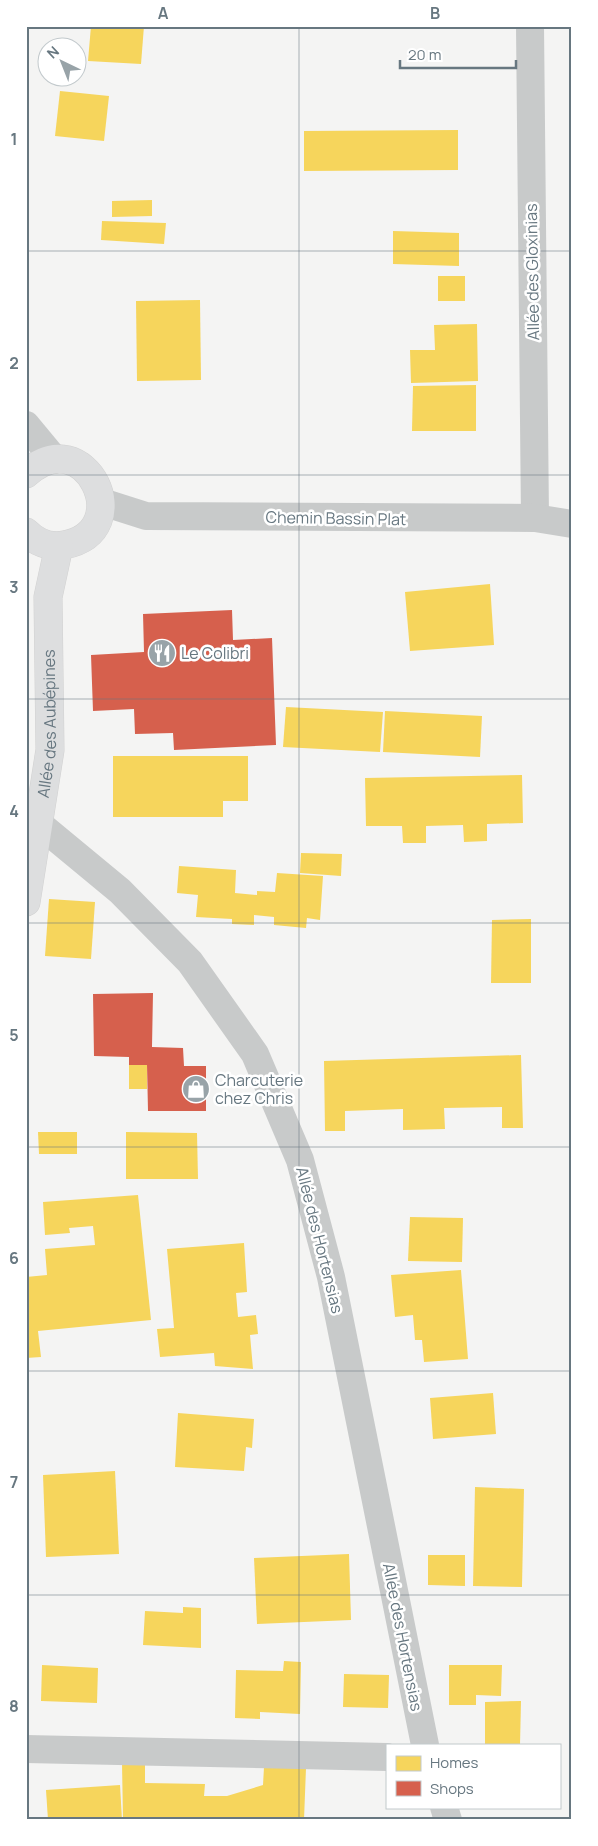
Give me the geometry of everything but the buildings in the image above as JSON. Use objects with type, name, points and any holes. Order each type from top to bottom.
[{"type":"street","name":"Allée des Gloxinias","points":[[530,26],[535,518]]},
{"type":"street","points":[[26,424],[55,460]]},
{"type":"street","points":[[26,474],[44,462],[69,460],[82,466],[92,476],[99,488],[102,502],[94,527],[84,537],[72,544],[59,546],[45,544],[32,538],[26,532]]},
{"type":"street","name":"Chemin Bassin Plat","points":[[102,502],[146,516],[535,518],[572,524]]},
{"type":"street","name":"Allée des Aubépines","points":[[26,902],[50,750],[48,597],[59,546]]},
{"type":"street","name":"Allée des Hortensias","points":[[39,824],[120,891],[190,962],[255,1054],[300,1160],[331,1277],[425,1744]]},
{"type":"street","points":[[26,1749],[386,1758]]},
{"type":"street","points":[[444,1808],[448,1820]]},
{"type":"place","name":"Le Colibri","points":[[162,653]]},
{"type":"place","name":"Charcuterie chez Chris","points":[[196,1089]]}]
